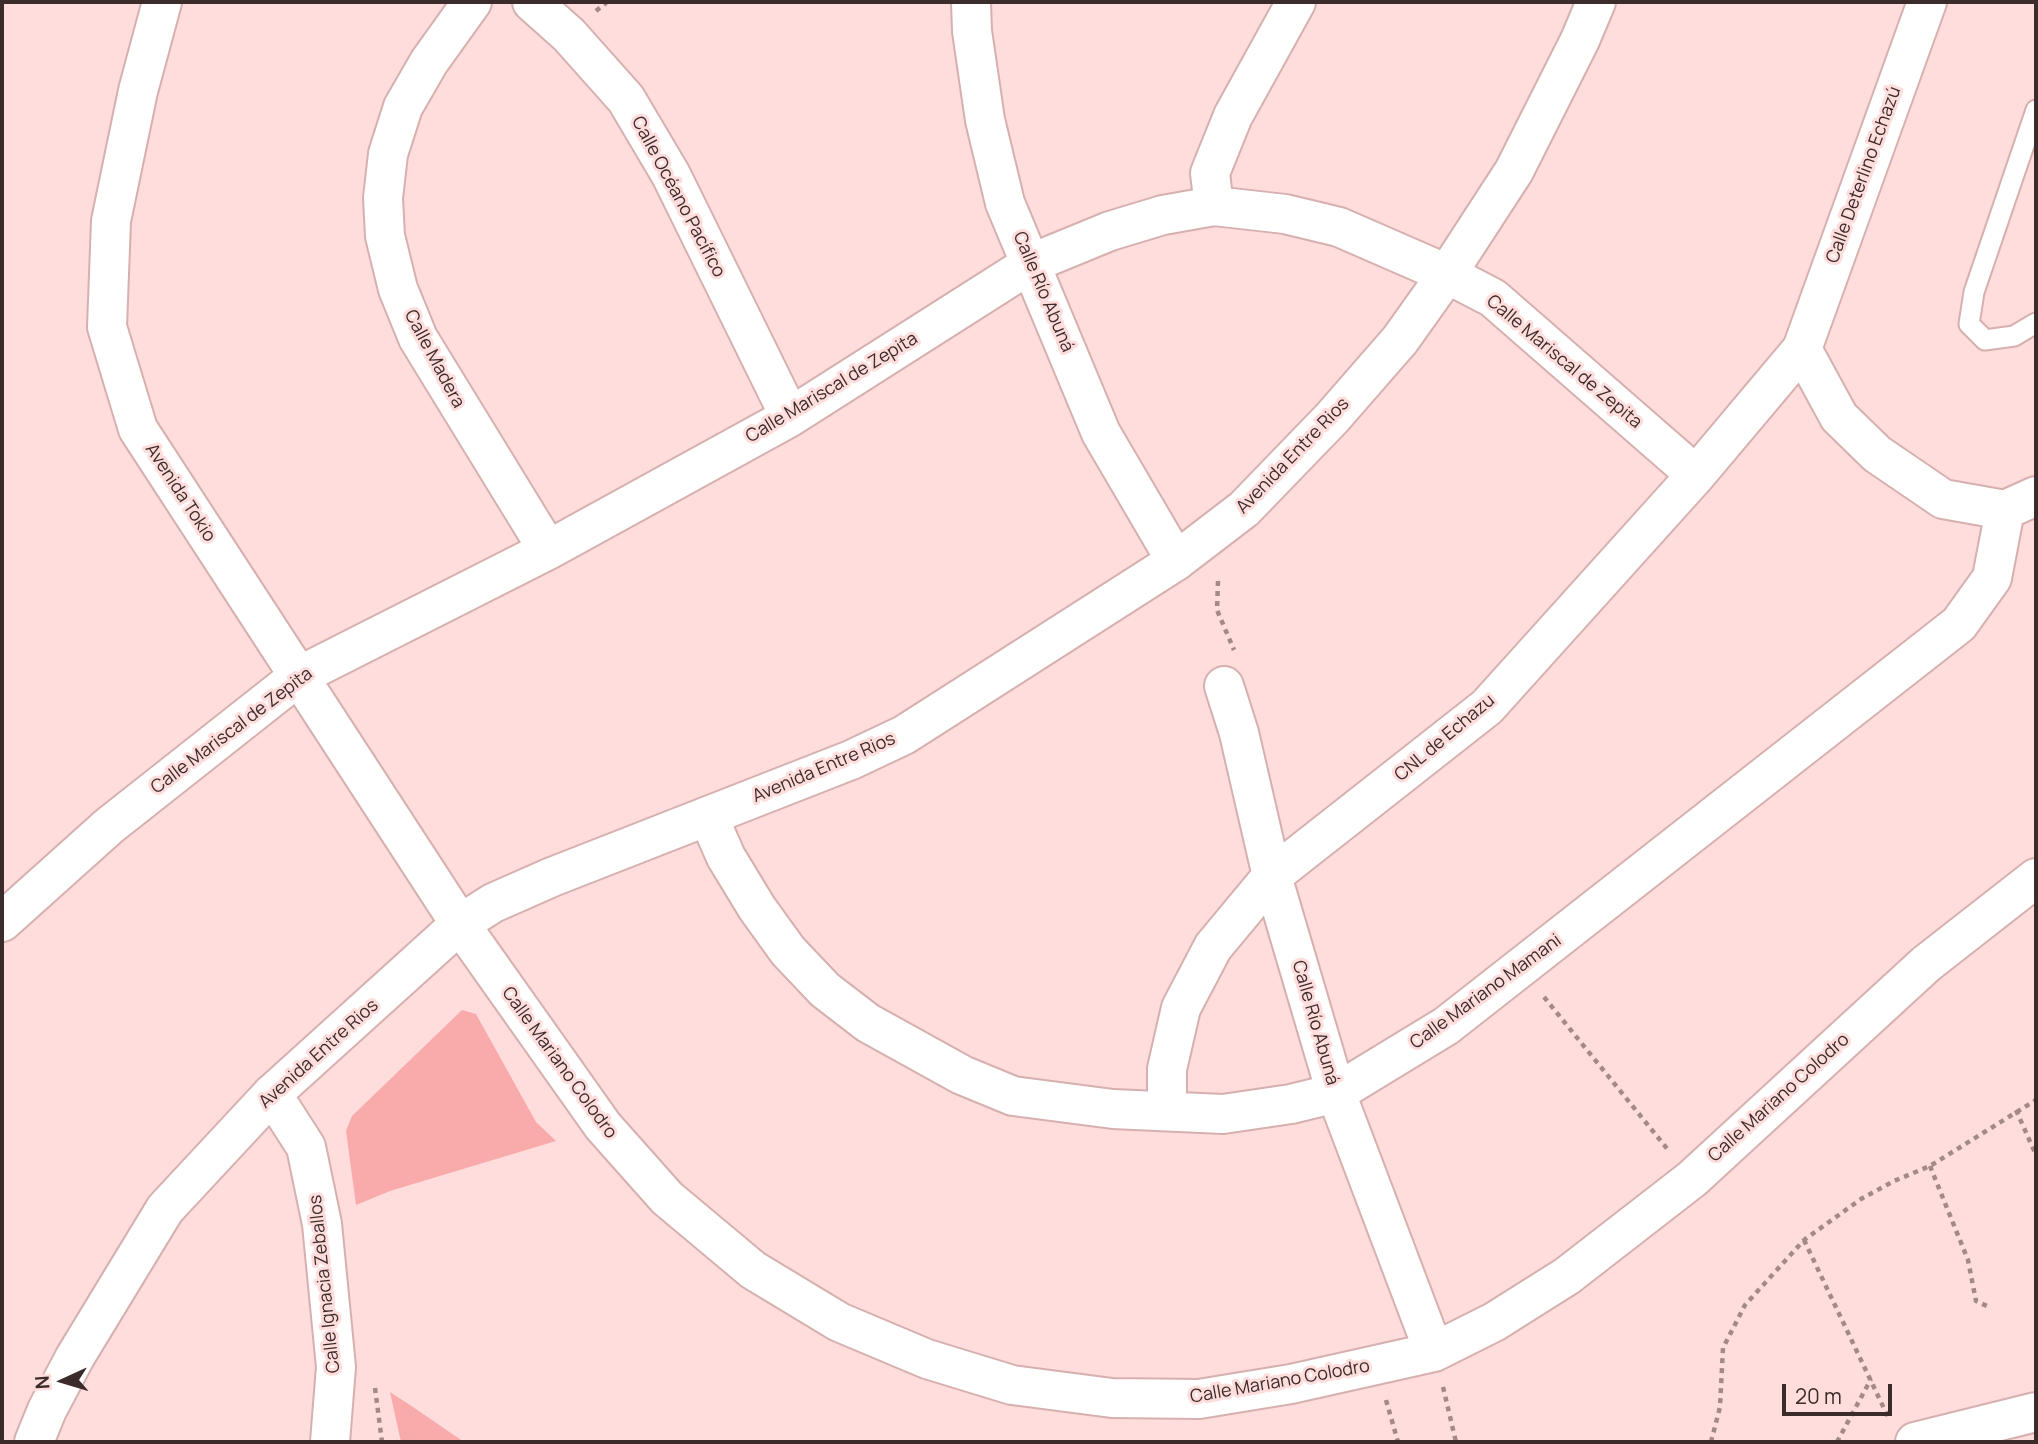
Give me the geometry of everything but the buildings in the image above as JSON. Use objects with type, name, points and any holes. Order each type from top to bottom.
[{"type":"street","name":"Avenida Tokio","points":[[162,2],[138,91],[111,221],[107,327],[138,429],[460,924]]},
{"type":"street","name":"Calle Madera","points":[[472,2],[429,62],[403,107],[388,154],[383,198],[385,236],[398,289],[418,338],[548,550]]},
{"type":"street","name":"Calle Océano Pacífico","points":[[532,2],[569,35],[626,99],[671,175],[790,417]]},
{"type":"street","name":"Calle Río Abuná","points":[[971,2],[972,31],[985,120],[1005,204],[1101,433],[1176,561]]},
{"type":"street","points":[[1214,206],[1210,173],[1233,116],[1296,2]]},
{"type":"street","name":"Avenida Entre Rios","points":[[34,1442],[47,1410],[75,1357],[165,1209],[272,1094],[460,924],[493,903],[552,877],[851,760],[904,735],[1176,561],[1244,509],[1332,418],[1400,340],[1447,274],[1514,171],[1580,40],[1596,2]]},
{"type":"street","name":"Calle Deterlino Echazú","points":[[1802,349],[1927,2]]},
{"type":"street","name":"Calle Mariscal de Zepita","points":[[2,922],[109,826],[299,676],[548,550],[790,417],[1032,263],[1110,232],[1163,215],[1214,206],[1285,214],[1339,227],[1447,274],[1493,298],[1696,475]]},
{"type":"street","name":"CNL de Echazu","points":[[1167,1110],[1167,1069],[1181,1008],[1213,947],[1272,876],[1487,706],[1696,475],[1802,349]]},
{"type":"street","name":"Calle Mariano Mamani","points":[[708,816],[726,857],[788,951],[825,990],[868,1023],[952,1070],[1013,1096],[1064,1105],[1223,1114],[1291,1104],[1336,1093],[1446,1026],[1521,969],[1959,624],[1992,578],[2021,503],[1942,499],[1877,454],[1839,417],[1802,349]]},
{"type":"street","name":"Calle Río Abuná","points":[[1224,685],[1239,733],[1272,876],[1336,1093],[1434,1352]]},
{"type":"street","name":"Calle Mariano Colodro","points":[[460,924],[603,1126],[667,1198],[753,1270],[839,1322],[927,1359],[1012,1385],[1112,1398],[1199,1399],[1292,1384],[1434,1352],[1494,1322],[1567,1276],[1692,1179],[1926,964],[2036,878]]},
{"type":"street","name":"Calle Ignacia Zeballos","points":[[272,1094],[306,1147],[322,1224],[336,1367],[330,1442]]},
{"type":"street","points":[[1904,1436],[2036,1412]]},
{"type":"lane","points":[[2036,110],[1974,292],[1969,324],[1985,340],[2014,336],[2036,323]]},
{"type":"path","points":[[1218,581],[1215,602],[1232,644]]},
{"type":"path","points":[[1521,969],[1692,1179]]},
{"type":"path","points":[[1712,1442],[1720,1408],[1723,1348],[1745,1305],[1804,1240],[1861,1199],[1930,1166],[2036,1100]]},
{"type":"path","points":[[2016,1111],[2036,1155]]},
{"type":"path","points":[[1930,1166],[1968,1260],[1976,1301],[1987,1306]]},
{"type":"path","points":[[1804,1240],[1871,1379],[1904,1436]]},
{"type":"path","points":[[1434,1352],[1456,1442]]},
{"type":"path","points":[[1837,1442],[1871,1379]]},
{"type":"shaded area","points":[[462,1010],[476,1014],[536,1122],[556,1141],[390,1191],[356,1205],[346,1131],[352,1116]]},
{"type":"shaded area","points":[[390,1392],[413,1407],[464,1442],[401,1442]]}]
